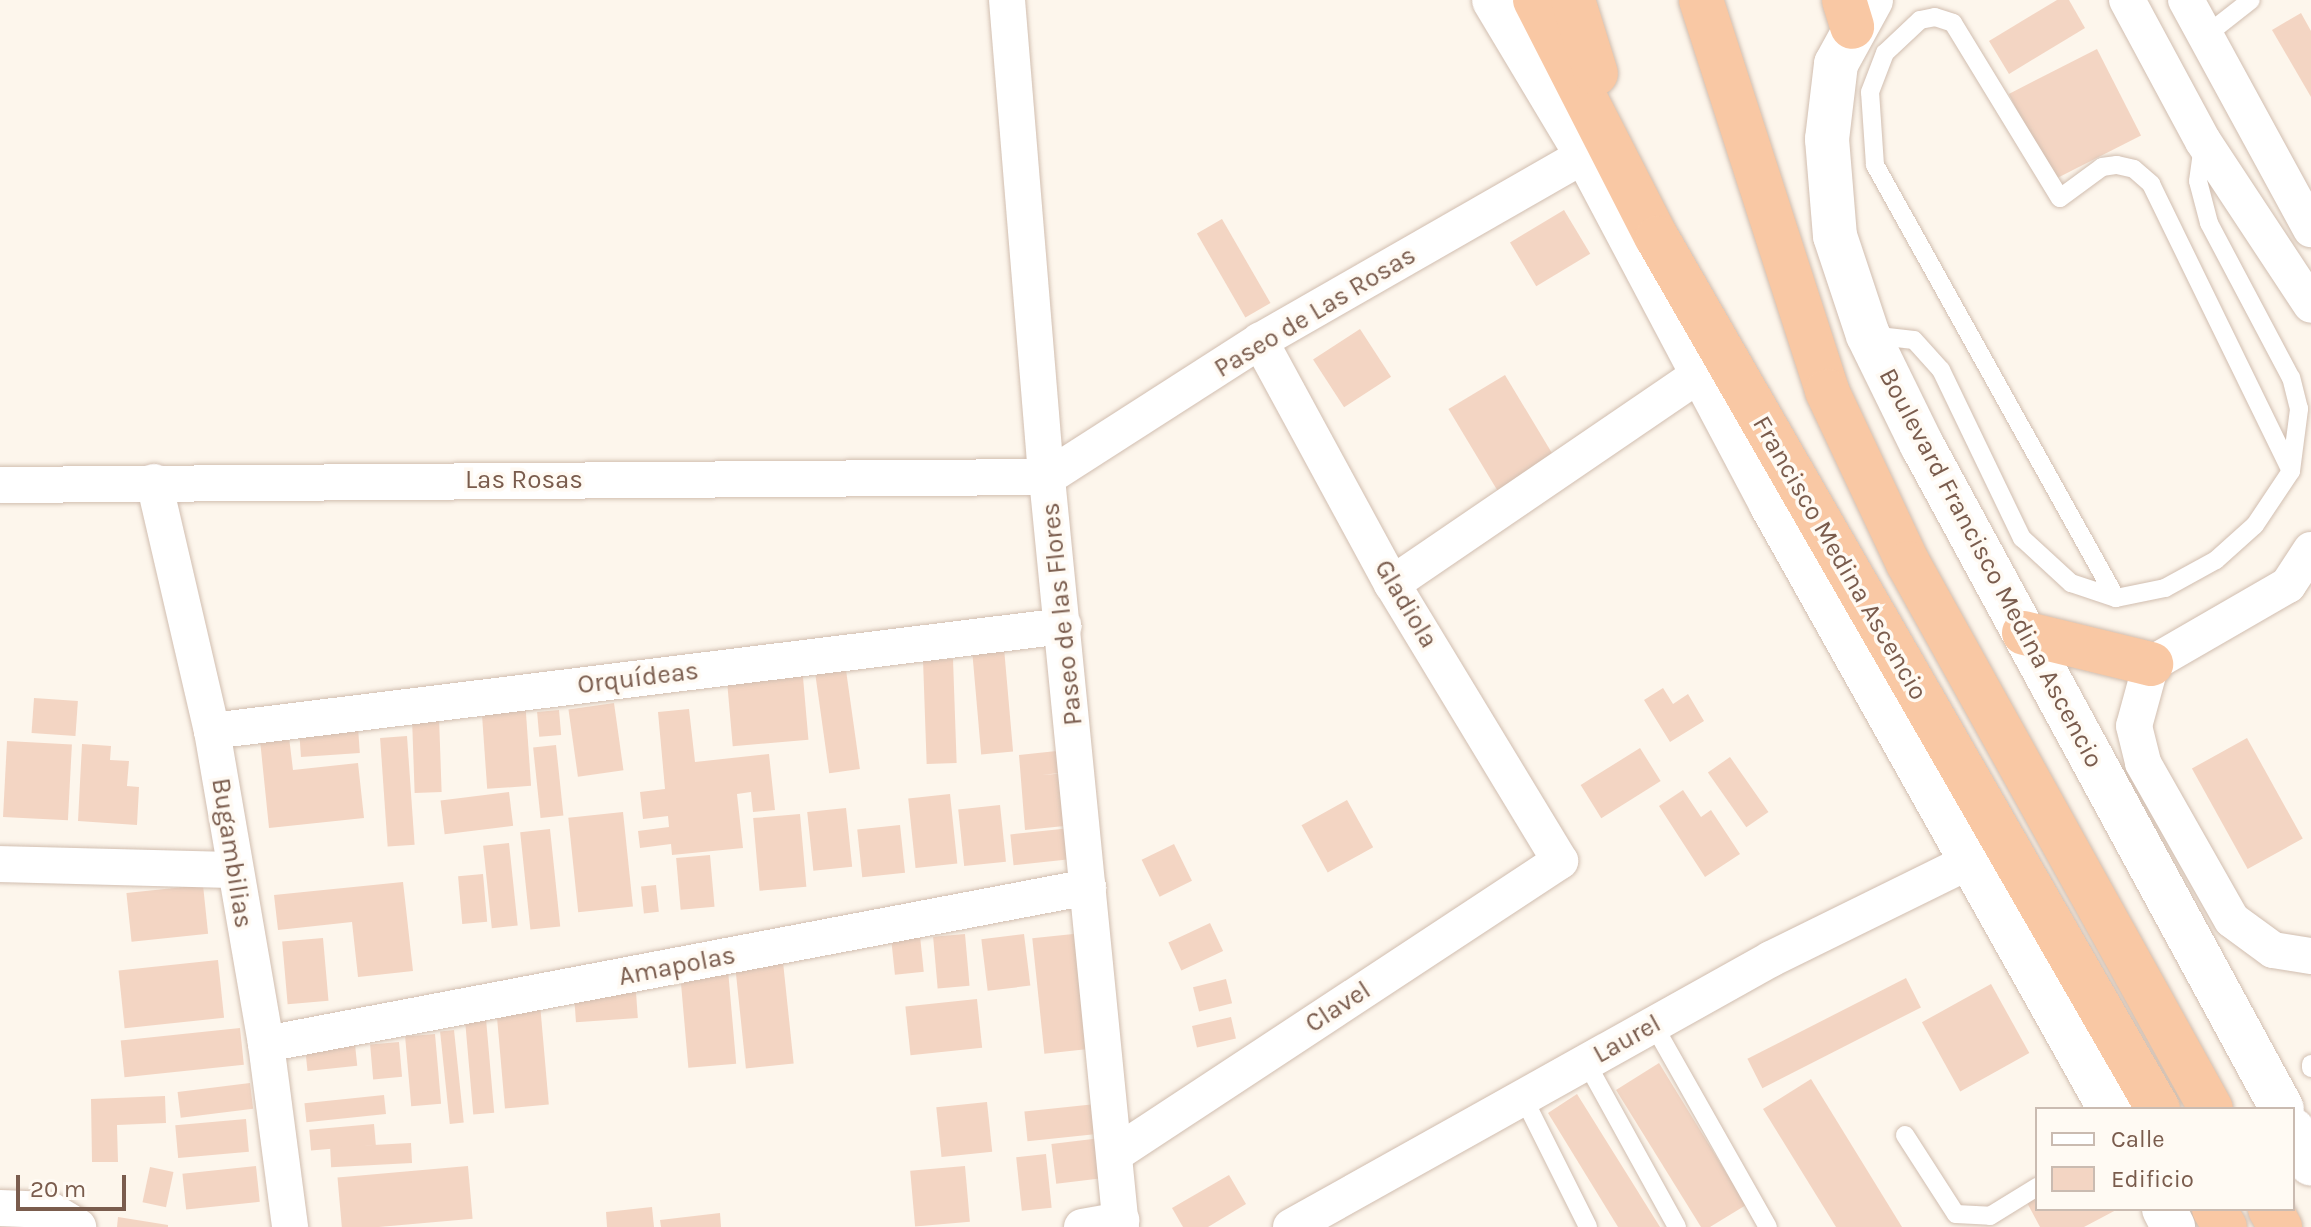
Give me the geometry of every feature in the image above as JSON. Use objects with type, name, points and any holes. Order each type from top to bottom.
[{"type":"highway","name":"Francisco Medina Ascencio","points":[[1535,0],[1657,238],[2157,1107]]},
{"type":"highway","points":[[1573,0],[1657,238]]},
{"type":"highway","name":"Francisco Medina Ascencio","points":[[1701,0],[1827,391],[1908,563],[2210,1107]]},
{"type":"highway","points":[[2024,633],[2151,664]]},
{"type":"main road","name":"Francisco Medina Ascencio","points":[[1494,0],[1586,154],[1701,373],[1968,862],[2109,1107]]},
{"type":"main road","name":"Boulevard Francisco Medina Ascencio","points":[[1856,9],[1836,64],[1827,139],[1835,236],[1868,335],[2024,633],[2281,1107]]},
{"type":"main road","points":[[2295,1134],[2311,1164]]},
{"type":"street","name":"Paseo de las Flores","points":[[1007,0],[1048,477],[1121,1224]]},
{"type":"street","points":[[2127,0],[2203,141],[2311,305]]},
{"type":"street","points":[[2186,0],[2311,229]]},
{"type":"street","name":"Paseo de Las Rosas","points":[[1048,477],[1260,341],[1586,154]]},
{"type":"street","name":"Gladiola","points":[[1260,341],[1392,584],[1560,861]]},
{"type":"street","points":[[1392,584],[1701,373]]},
{"type":"street","name":"Las Rosas","points":[[0,485],[1048,477]]},
{"type":"street","name":"Bugambilias","points":[[154,482],[212,731],[233,870],[266,1044],[290,1227]]},
{"type":"street","points":[[2311,550],[2299,578],[2151,664],[2134,726],[2143,763],[2232,920],[2273,950],[2311,956]]},
{"type":"street","name":"Orquídeas","points":[[212,731],[1064,626]]},
{"type":"street","name":"Clavel","points":[[1115,1154],[1560,861]]},
{"type":"street","name":"Laurel","points":[[1291,1227],[1771,959],[1968,862]]},
{"type":"street","points":[[0,864],[233,870]]},
{"type":"street","name":"Amapolas","points":[[266,1044],[1088,887]]},
{"type":"street","points":[[0,1208],[64,1219]]},
{"type":"street","points":[[1082,1227],[1121,1224]]},
{"type":"lane","points":[[2205,36],[2251,0]]},
{"type":"lane","points":[[2116,598],[1875,165],[1870,92],[1885,53],[1920,20],[1935,17],[1953,23],[2060,198],[2102,167],[2117,165],[2134,169],[2151,184],[2291,471]]},
{"type":"lane","points":[[1868,335],[1914,340],[1958,400],[1982,465],[2022,538],[2071,583],[2116,598],[2165,588],[2216,560],[2255,525],[2291,471],[2299,409],[2291,378],[2209,223],[2198,181],[2203,141]]},
{"type":"lane","points":[[1653,1024],[1768,1227]]},
{"type":"lane","points":[[1586,1062],[1677,1227]]},
{"type":"lane","points":[[1523,1097],[1588,1227]]},
{"type":"lane","points":[[1905,1135],[1956,1214],[1990,1216],[2035,1188]]},
{"type":"building","points":[[2057,0],[2069,0],[2085,28],[2009,74],[1989,41]]},
{"type":"building","points":[[2301,13],[2311,31],[2311,97],[2272,30]]},
{"type":"building","points":[[2097,49],[2141,135],[2053,180],[2009,94]]},
{"type":"building","points":[[1564,210],[1590,254],[1536,286],[1510,242]]},
{"type":"building","points":[[1222,219],[1270,303],[1245,318],[1197,234]]},
{"type":"building","points":[[1360,329],[1391,377],[1344,407],[1313,359]]},
{"type":"building","points":[[1505,375],[1557,462],[1500,496],[1448,409]]},
{"type":"building","points":[[1004,648],[1013,752],[981,754],[972,651]]},
{"type":"building","points":[[953,659],[957,763],[927,764],[923,660]]},
{"type":"building","points":[[845,663],[860,769],[829,773],[814,667]]},
{"type":"building","points":[[802,666],[808,740],[733,746],[726,673]]},
{"type":"building","points":[[1663,688],[1673,704],[1688,694],[1704,721],[1670,742],[1644,700]]},
{"type":"building","points":[[34,698],[78,701],[75,736],[32,733]]},
{"type":"building","points":[[525,699],[531,786],[487,789],[481,702]]},
{"type":"building","points":[[614,703],[623,770],[578,777],[568,709]]},
{"type":"building","points":[[689,709],[695,762],[769,754],[775,810],[753,812],[751,792],[737,794],[743,848],[672,855],[671,844],[640,848],[638,831],[669,827],[668,816],[643,819],[640,792],[665,789],[658,712]]},
{"type":"building","points":[[559,710],[561,735],[539,737],[537,712]]},
{"type":"building","points":[[439,717],[442,792],[415,793],[412,718]]},
{"type":"building","points":[[358,727],[360,753],[301,757],[299,731]]},
{"type":"building","points":[[407,736],[415,845],[388,847],[380,738]]},
{"type":"building","points":[[289,737],[293,770],[358,763],[364,818],[269,828],[260,740]]},
{"type":"building","points":[[2247,738],[2303,839],[2248,869],[2192,769]]},
{"type":"building","points":[[7,741],[72,744],[68,820],[3,817]]},
{"type":"building","points":[[82,744],[111,746],[110,760],[129,761],[127,786],[139,787],[137,825],[78,821]]},
{"type":"building","points":[[556,745],[563,816],[541,818],[533,747]]},
{"type":"building","points":[[1640,748],[1661,781],[1601,818],[1581,785]]},
{"type":"building","points":[[1066,750],[1068,772],[1042,775],[1068,773],[1074,825],[1025,830],[1019,755]]},
{"type":"building","points":[[1730,757],[1768,812],[1746,827],[1708,772]]},
{"type":"building","points":[[1683,790],[1701,817],[1711,810],[1740,854],[1705,877],[1659,806]]},
{"type":"building","points":[[509,792],[513,826],[445,834],[441,800]]},
{"type":"building","points":[[950,794],[957,864],[916,868],[908,798]]},
{"type":"building","points":[[1347,800],[1373,847],[1328,872],[1302,825]]},
{"type":"building","points":[[1000,805],[1006,862],[964,866],[958,809]]},
{"type":"building","points":[[846,808],[852,867],[813,871],[807,812]]},
{"type":"building","points":[[623,812],[633,906],[578,912],[568,818]]},
{"type":"building","points":[[800,814],[806,887],[760,891],[753,818]]},
{"type":"building","points":[[900,825],[905,873],[862,877],[857,829]]},
{"type":"building","points":[[1071,828],[1074,859],[1014,865],[1010,834]]},
{"type":"building","points":[[550,829],[560,926],[530,930],[520,832]]},
{"type":"building","points":[[509,843],[518,926],[492,928],[483,846]]},
{"type":"building","points":[[1174,844],[1192,881],[1160,897],[1142,860]]},
{"type":"building","points":[[710,855],[715,907],[681,910],[676,858]]},
{"type":"building","points":[[483,874],[487,922],[462,924],[458,876]]},
{"type":"building","points":[[403,882],[413,971],[358,977],[352,922],[278,930],[274,895]]},
{"type":"building","points":[[203,885],[208,934],[132,942],[126,893]]},
{"type":"building","points":[[656,885],[659,912],[644,913],[641,887]]},
{"type":"building","points":[[1210,923],[1223,951],[1181,971],[1168,942]]},
{"type":"building","points":[[1083,933],[1095,1048],[1044,1054],[1032,938]]},
{"type":"building","points":[[965,934],[970,986],[938,989],[933,937]]},
{"type":"building","points":[[1024,934],[1030,986],[988,991],[981,939]]},
{"type":"building","points":[[920,936],[924,972],[895,975],[891,939]]},
{"type":"building","points":[[323,938],[328,1001],[288,1004],[282,942]]},
{"type":"building","points":[[218,960],[224,1018],[125,1028],[119,970]]},
{"type":"building","points":[[783,962],[794,1063],[746,1068],[735,967]]},
{"type":"building","points":[[728,970],[736,1064],[688,1068],[680,974]]},
{"type":"building","points":[[1906,978],[1921,1007],[1762,1088],[1747,1059]]},
{"type":"building","points":[[1226,979],[1232,1003],[1199,1011],[1193,987]]},
{"type":"building","points":[[1991,984],[2029,1053],[1960,1091],[1922,1022]]},
{"type":"building","points":[[636,992],[638,1018],[576,1022],[574,996]]},
{"type":"building","points":[[977,999],[982,1048],[911,1055],[905,1007]]},
{"type":"building","points":[[540,1004],[549,1105],[505,1108],[496,1008]]},
{"type":"building","points":[[1231,1017],[1236,1038],[1197,1047],[1192,1026]]},
{"type":"building","points":[[486,1019],[494,1113],[473,1114],[465,1021]]},
{"type":"building","points":[[240,1028],[244,1065],[125,1077],[121,1041]]},
{"type":"building","points":[[454,1030],[464,1122],[450,1124],[440,1031]]},
{"type":"building","points":[[435,1034],[441,1104],[411,1106],[405,1037]]},
{"type":"building","points":[[354,1035],[357,1066],[308,1071],[304,1040]]},
{"type":"building","points":[[399,1042],[402,1077],[373,1079],[370,1045]]},
{"type":"building","points":[[1659,1063],[1746,1205],[1710,1227],[1701,1227],[1616,1090]]},
{"type":"building","points":[[1811,1079],[1902,1227],[1836,1227],[1763,1109]]},
{"type":"building","points":[[250,1083],[253,1109],[181,1118],[178,1092]]},
{"type":"building","points":[[1577,1094],[1660,1227],[1618,1227],[1548,1113]]},
{"type":"building","points":[[384,1095],[386,1114],[306,1122],[304,1103]]},
{"type":"building","points":[[165,1096],[166,1123],[117,1125],[118,1162],[92,1162],[91,1099]]},
{"type":"building","points":[[987,1102],[992,1152],[942,1157],[936,1107]]},
{"type":"building","points":[[1096,1104],[1099,1134],[1028,1141],[1024,1112]]},
{"type":"building","points":[[246,1119],[249,1152],[178,1158],[175,1125]]},
{"type":"building","points":[[374,1124],[376,1145],[311,1151],[309,1130]]},
{"type":"building","points":[[1101,1138],[1106,1178],[1056,1184],[1051,1144]]},
{"type":"building","points":[[411,1143],[412,1163],[331,1167],[330,1147]]},
{"type":"building","points":[[1046,1154],[1052,1208],[1022,1211],[1016,1157]]},
{"type":"building","points":[[256,1166],[260,1202],[186,1210],[182,1174]]},
{"type":"building","points":[[468,1166],[473,1219],[342,1227],[337,1177]]},
{"type":"building","points":[[965,1166],[970,1222],[915,1227],[910,1171]]},
{"type":"building","points":[[150,1167],[173,1172],[166,1207],[143,1202]]},
{"type":"building","points":[[1229,1175],[1246,1204],[1208,1227],[1183,1227],[1172,1208]]},
{"type":"building","points":[[2035,1191],[2035,1211],[2114,1211],[2084,1227],[2040,1227],[2024,1197]]},
{"type":"building","points":[[652,1207],[654,1227],[607,1227],[606,1212]]},
{"type":"building","points":[[720,1213],[721,1227],[661,1227],[660,1220]]},
{"type":"building","points":[[118,1217],[168,1225],[168,1227],[117,1227]]}]
